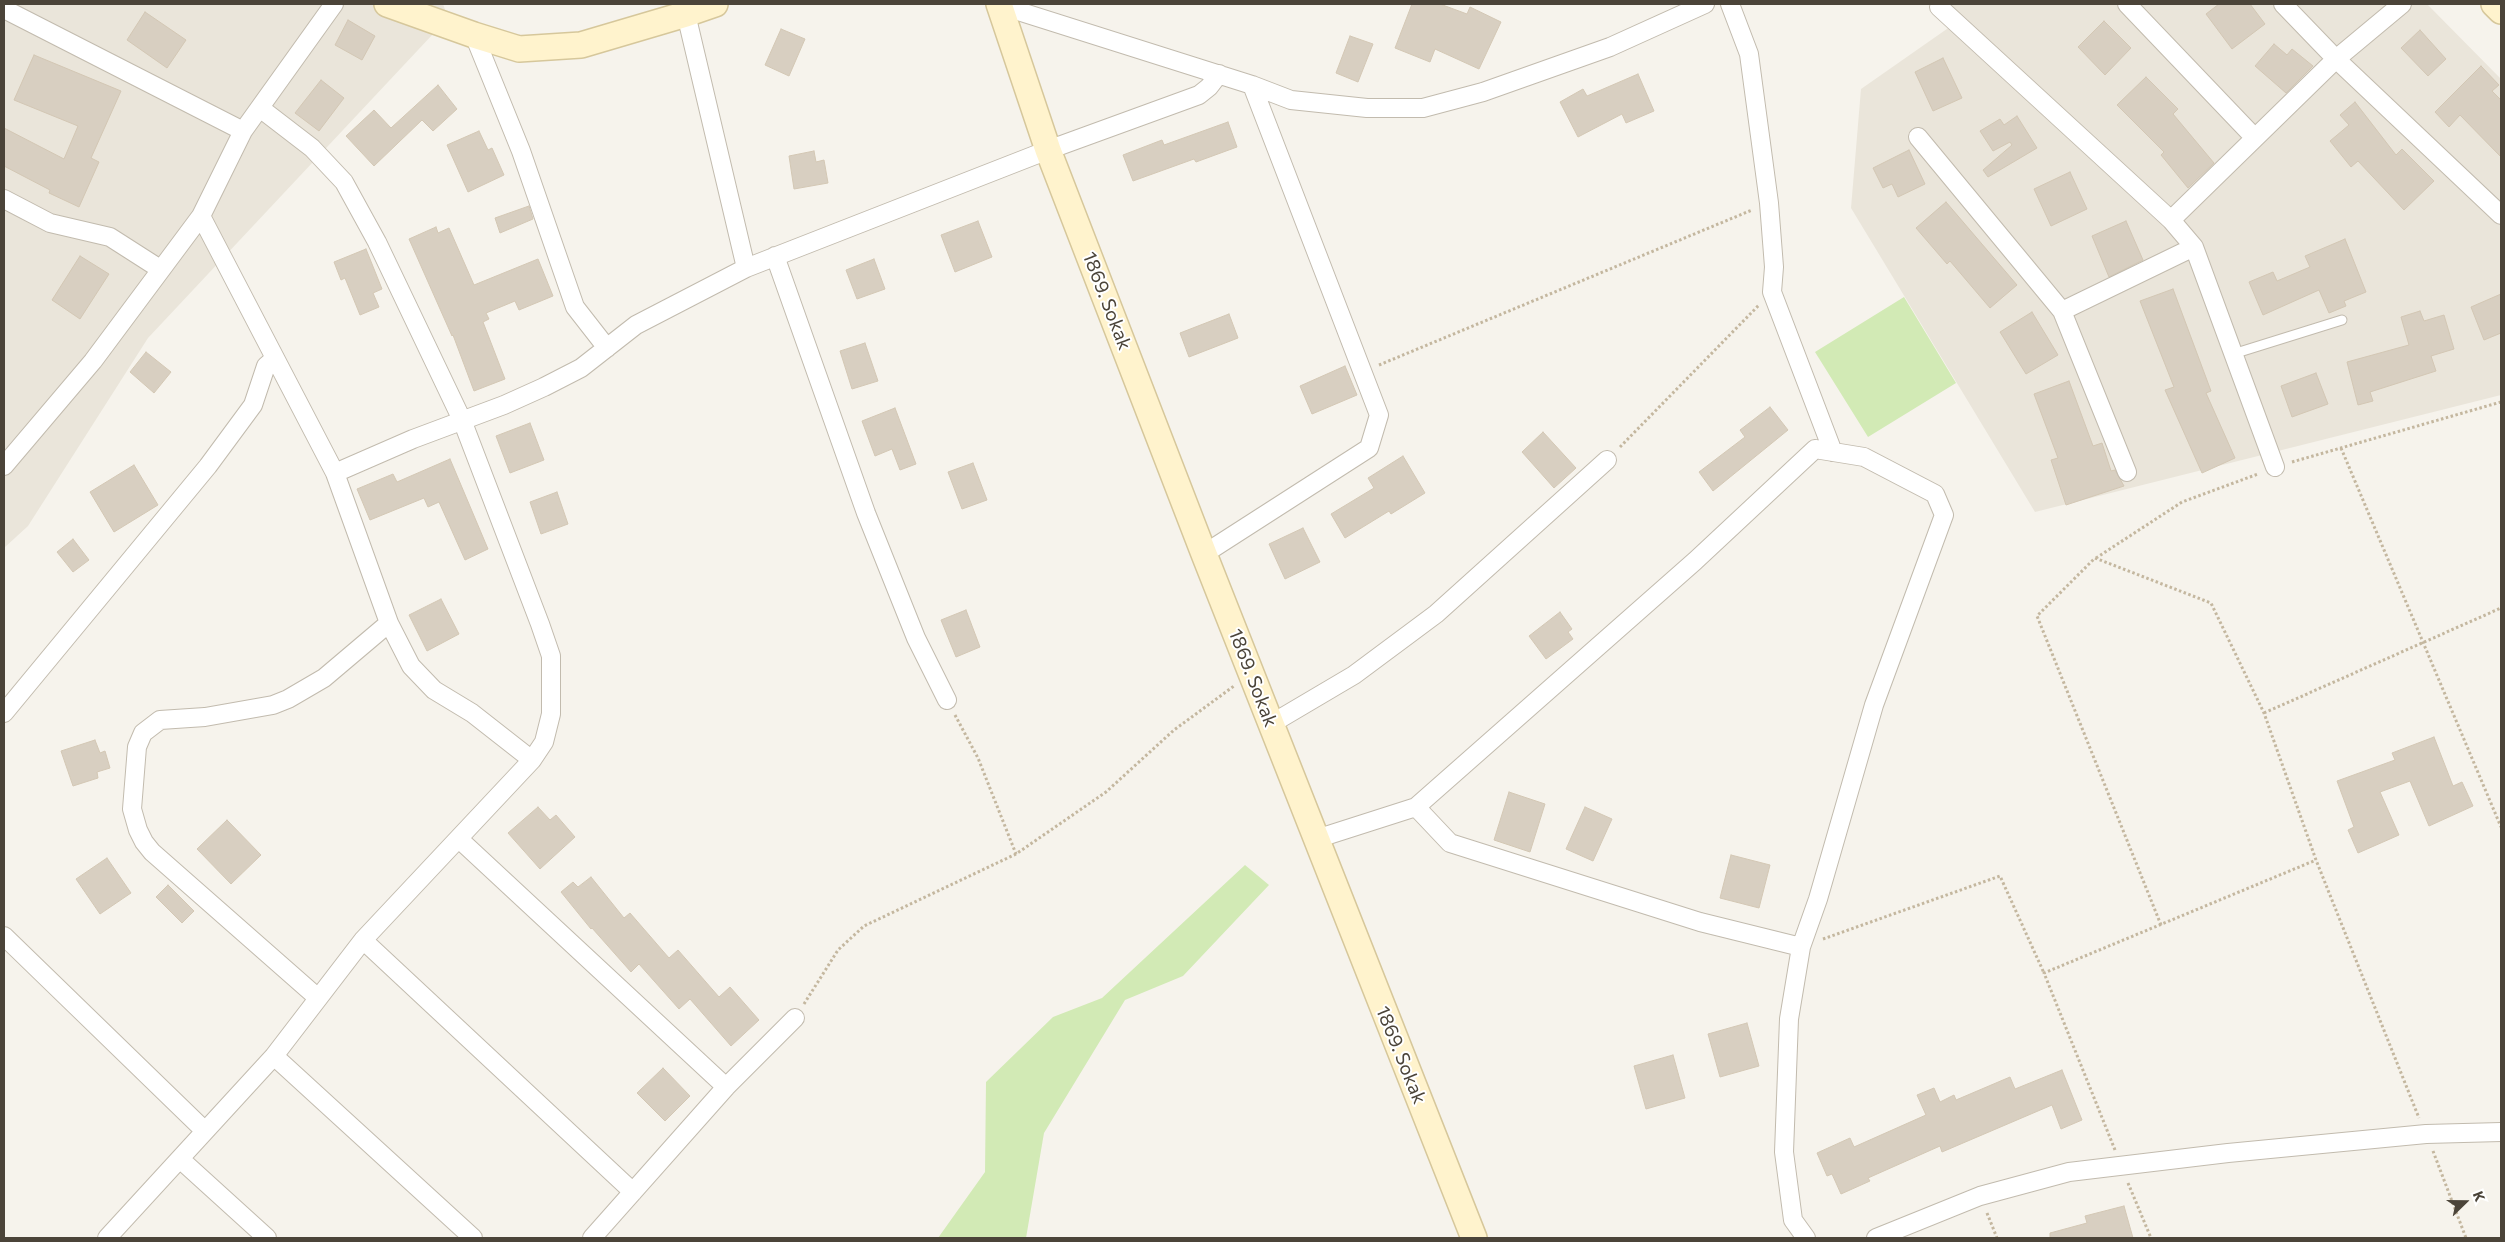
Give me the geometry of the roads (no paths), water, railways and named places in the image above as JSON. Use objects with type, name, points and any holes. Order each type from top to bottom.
[{"type":"main road","points":[[387,4],[474,36],[519,49],[581,45],[715,4]]},
{"type":"main road","name":"1869. Sokak","points":[[995,4],[1048,150],[1204,554],[1474,1238]]},
{"type":"main road","points":[[2494,4],[2501,11]]},
{"type":"street","points":[[4,466],[93,361],[160,268],[201,216],[243,131],[334,4]]},
{"type":"street","points":[[995,4],[1252,85],[1291,100],[1367,108],[1423,108],[1483,92],[1610,47],[1705,4]]},
{"type":"street","points":[[1730,4],[1749,54],[1769,203],[1774,267],[1772,292],[1833,452]]},
{"type":"street","points":[[2127,4],[2254,137]]},
{"type":"street","points":[[2283,4],[2336,60],[2501,215]]},
{"type":"street","points":[[2171,220],[2254,137],[2336,60],[2402,4]]},
{"type":"street","points":[[1939,7],[2171,220],[2194,246],[2275,467]]},
{"type":"street","points":[[4,9],[243,131]]},
{"type":"street","points":[[686,14],[746,268]]},
{"type":"street","points":[[474,36],[521,151],[575,307],[607,348]]},
{"type":"street","points":[[335,473],[462,420],[504,405],[566,376],[581,368],[636,325],[746,268],[1048,150],[1199,95],[1209,87],[1218,74]]},
{"type":"street","points":[[1204,554],[1369,448],[1379,415],[1252,85]]},
{"type":"street","points":[[107,1238],[274,1056],[362,940],[532,760],[544,742],[552,714],[551,656],[462,420],[377,242],[344,182],[312,148],[260,108]]},
{"type":"street","points":[[1918,137],[2062,311],[2127,472]]},
{"type":"street","points":[[4,199],[50,223],[110,237],[160,268]]},
{"type":"street","points":[[201,216],[335,473],[389,623],[411,666],[434,690],[472,713],[532,760]]},
{"type":"street","points":[[2062,311],[2194,246]]},
{"type":"street","points":[[775,256],[866,513],[916,638],[947,700]]},
{"type":"street","points":[[4,713],[224,445],[253,405],[266,366],[274,359]]},
{"type":"street","points":[[1316,839],[1416,807],[1695,561],[1814,449],[1864,457],[1935,494],[1944,515],[1874,705],[1820,890],[1801,947],[1789,1019],[1784,1152],[1793,1220],[1806,1238]]},
{"type":"street","points":[[1271,724],[1354,675],[1436,614],[1607,460]]},
{"type":"street","points":[[318,998],[152,852],[144,842],[138,830],[132,809],[137,747],[143,733],[160,720],[205,717],[273,705],[288,699],[324,678],[389,623]]},
{"type":"street","points":[[1416,807],[1450,843],[1700,922],[1801,947]]},
{"type":"street","points":[[459,839],[726,1087]]},
{"type":"street","points":[[4,936],[205,1131]]},
{"type":"street","points":[[362,940],[633,1192]]},
{"type":"street","points":[[592,1238],[726,1087],[795,1018]]},
{"type":"street","points":[[274,1056],[473,1238]]},
{"type":"street","points":[[1876,1238],[1980,1196],[2069,1172],[2426,1134],[2501,1132]]},
{"type":"street","points":[[180,1159],[267,1238]]},
{"type":"lane","points":[[2233,354],[2342,320]]}]
